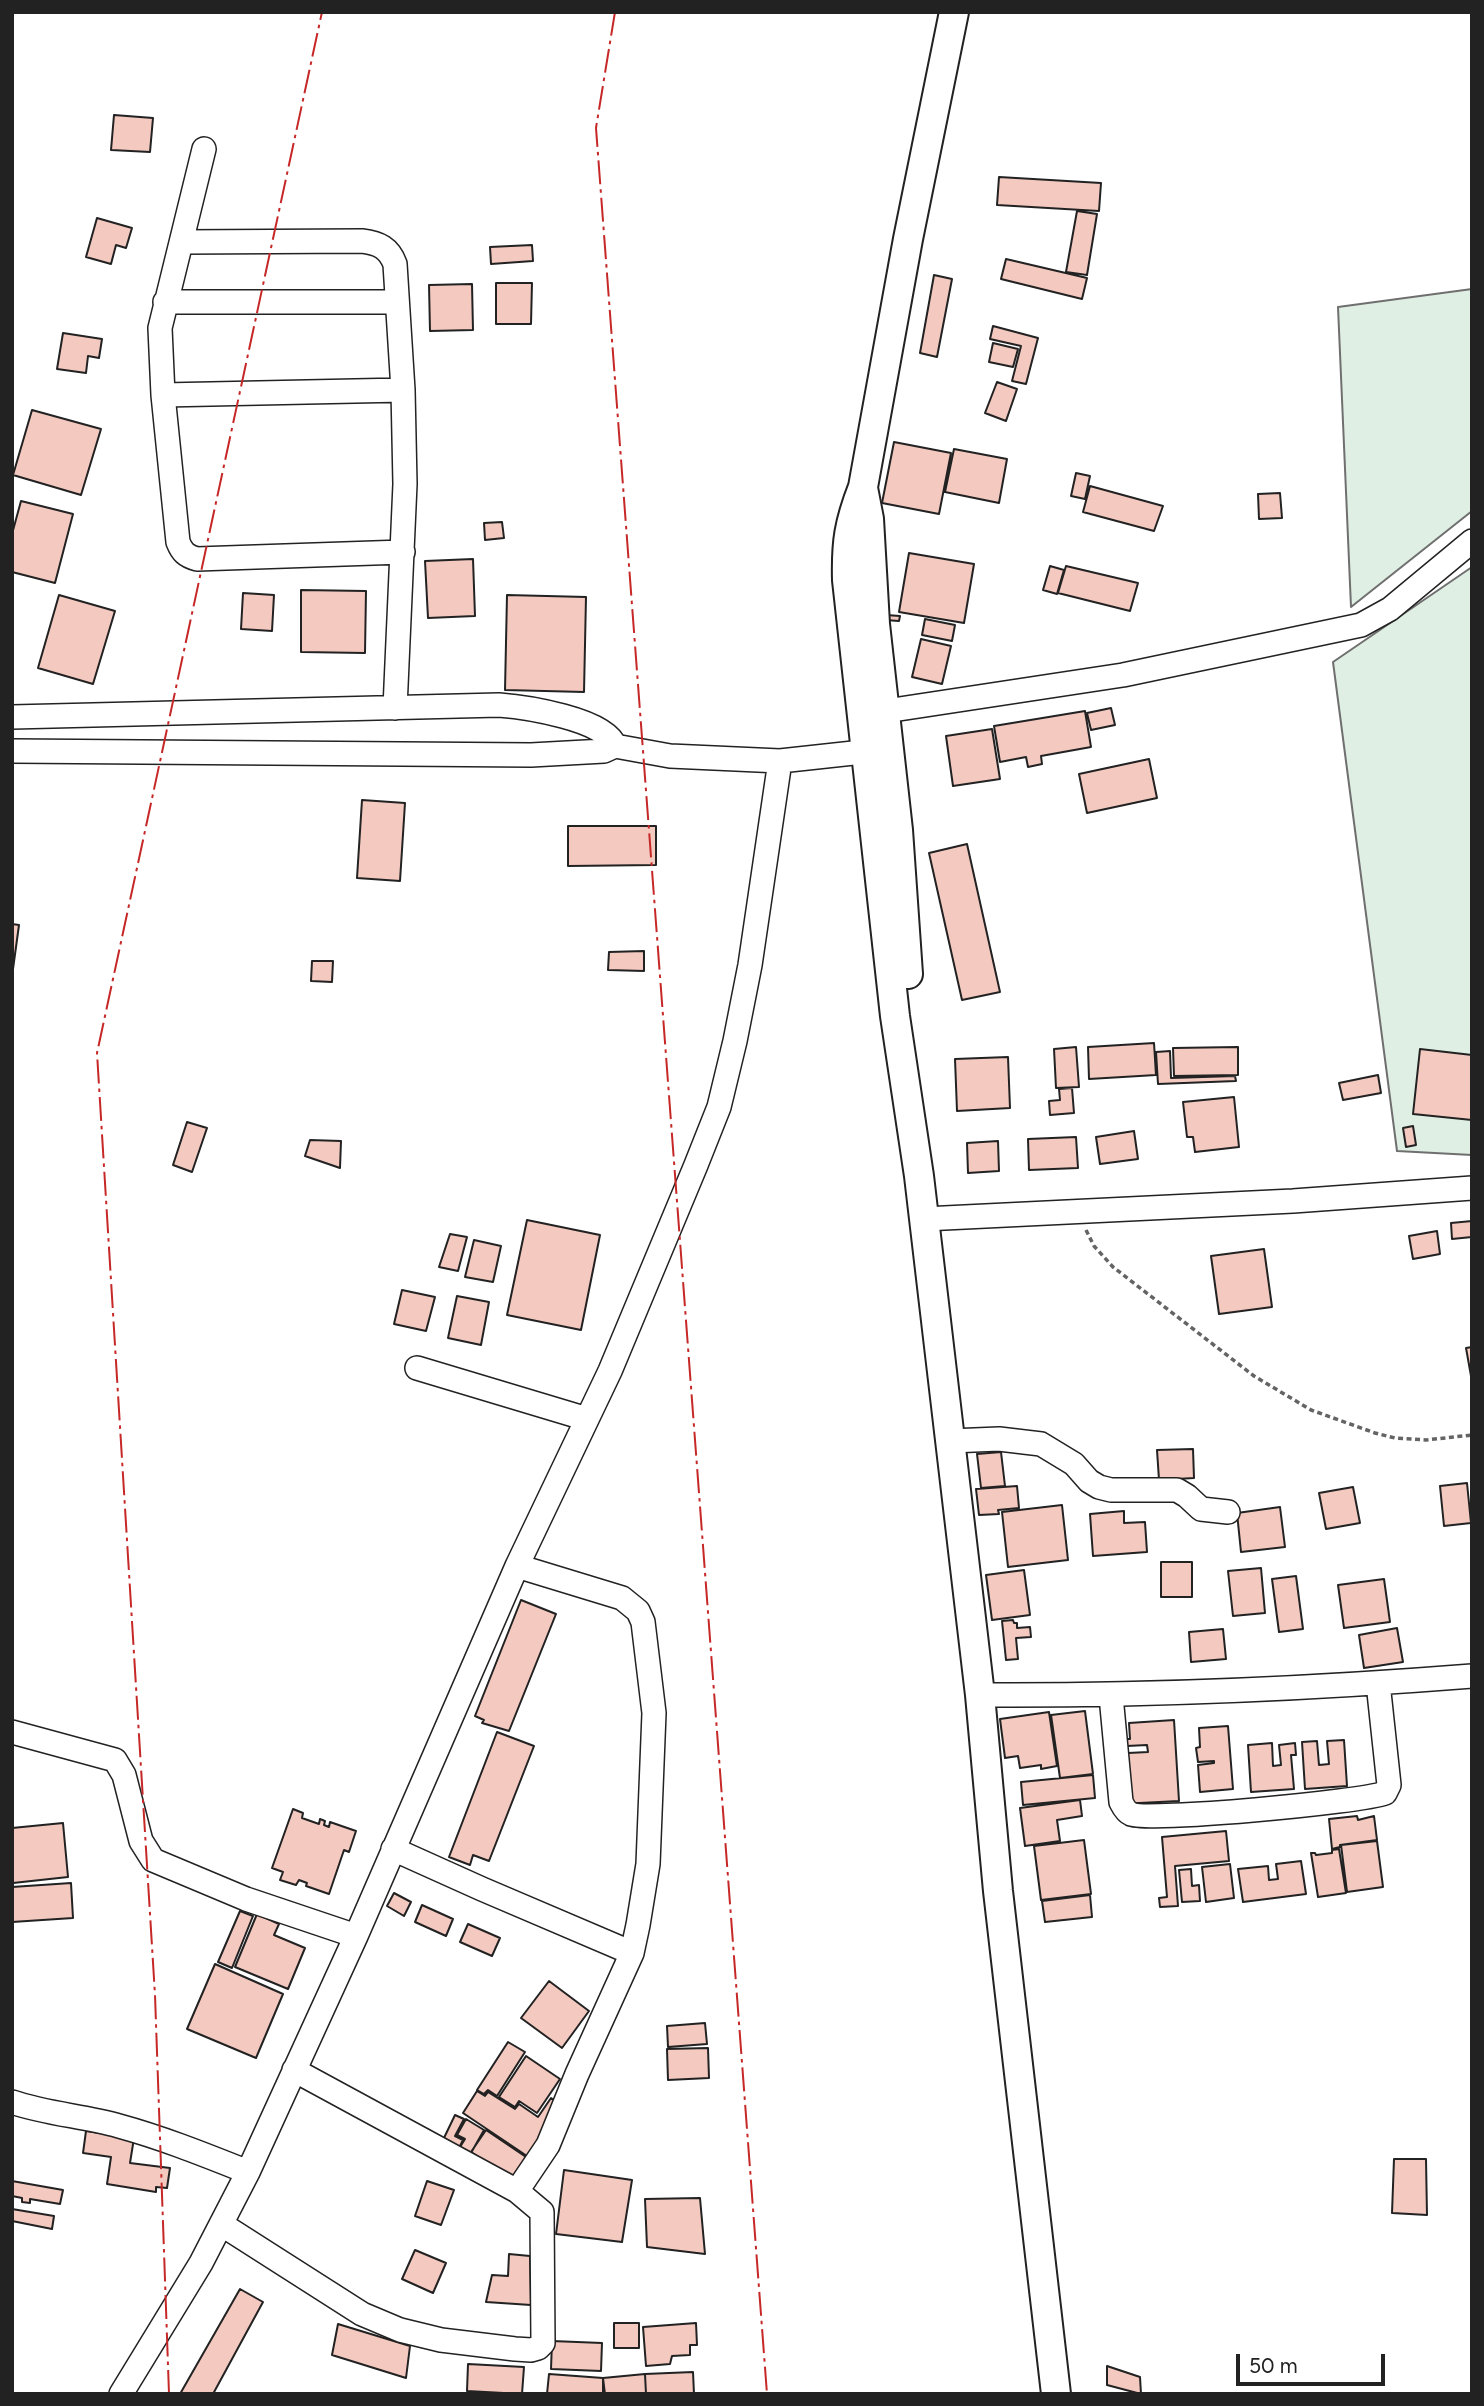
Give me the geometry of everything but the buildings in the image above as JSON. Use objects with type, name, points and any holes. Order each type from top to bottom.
[{"type":"main road","points":[[878,750],[886,711],[876,624],[869,519],[863,488],[854,466],[939,12]]},
{"type":"main road","points":[[954,12],[908,239],[863,488],[851,519],[847,563],[853,648],[878,750],[898,1038],[919,1176],[980,1695],[998,1891],[1056,2394]]},
{"type":"street","points":[[204,149],[165,302],[160,337],[163,396],[181,551],[188,557],[197,559],[403,552]]},
{"type":"street","points":[[182,242],[362,241],[375,243],[390,252],[395,264],[403,390],[405,484],[395,708]]},
{"type":"street","points":[[165,302],[396,302]]},
{"type":"street","points":[[163,396],[403,390]]},
{"type":"street","points":[[886,711],[1123,676],[1362,625],[1390,609],[1472,541]]},
{"type":"street","points":[[37,751],[24,717],[499,705],[565,717],[610,736],[615,746]]},
{"type":"street","points":[[12,751],[531,755],[604,751],[615,746],[670,756],[780,761],[878,750]]},
{"type":"street","points":[[121,2394],[194,2274],[248,2172],[356,1936],[517,1566],[620,1347],[719,1107],[750,965],[780,761]]},
{"type":"street","points":[[924,1219],[1293,1201],[1472,1188]]},
{"type":"street","points":[[417,1368],[587,1419]]},
{"type":"street","points":[[950,1441],[999,1439],[1041,1444],[1074,1464],[1099,1487],[1111,1490],[1177,1490],[1201,1509],[1228,1512]]},
{"type":"street","points":[[517,1566],[622,1598],[638,1611],[643,1622],[654,1713],[648,1864],[632,1953],[548,2145],[517,2191]]},
{"type":"street","points":[[980,1695],[1111,1696],[1472,1676]]},
{"type":"street","points":[[1111,1696],[1121,1802],[1129,1814],[1134,1815],[1188,1814],[1333,1803],[1385,1793],[1389,1785],[1378,1683]]},
{"type":"street","points":[[12,1732],[115,1760],[124,1775],[141,1841],[153,1860],[246,1899],[356,1936]]},
{"type":"street","points":[[393,1849],[632,1953]]},
{"type":"street","points":[[221,2224],[362,2314],[400,2330],[441,2340],[531,2350],[543,2343],[542,2212],[517,2191],[294,2070]]},
{"type":"street","points":[[12,2102],[33,2109],[120,2126],[248,2172]]},
{"type":"path","points":[[1079,1211],[1094,1246],[1113,1267],[1254,1376],[1291,1400],[1333,1419],[1395,1438],[1426,1440],[1472,1436]]},
{"type":"green space","points":[[1472,289],[1472,511],[1351,607],[1338,307]]},
{"type":"green space","points":[[1472,567],[1472,1155],[1397,1151],[1333,662]]},
{"type":"power","points":[[169,2394],[155,1995],[97,1053],[322,12]]},
{"type":"power","points":[[615,12],[596,128],[767,2394]]}]
